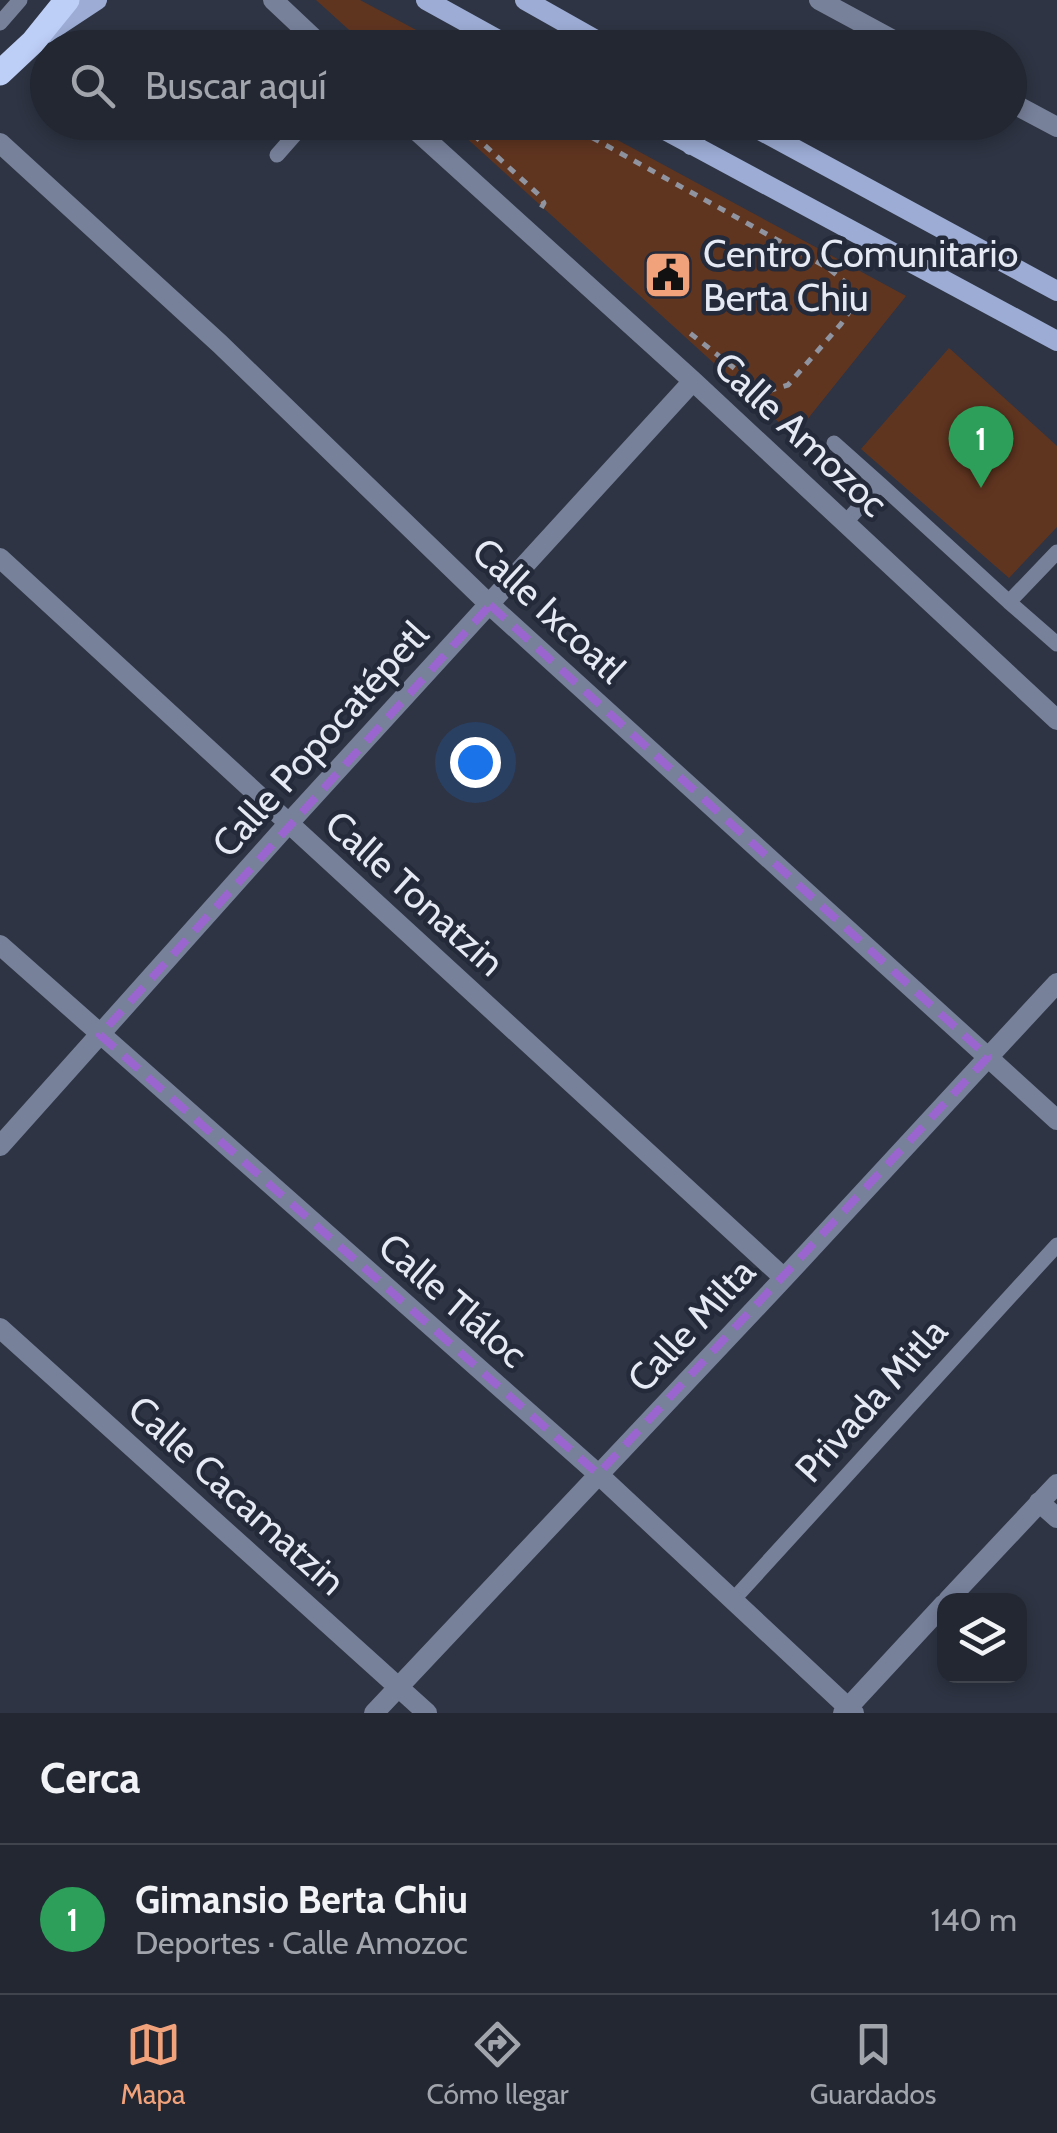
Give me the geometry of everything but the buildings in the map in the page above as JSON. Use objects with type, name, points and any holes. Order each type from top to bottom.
[{"type":"main road","points":[[43,30],[67,0]]},
{"type":"main road","points":[[51,30],[97,0]]},
{"type":"main road","points":[[426,0],[480,30]]},
{"type":"main road","points":[[525,0],[578,30]]},
{"type":"main road","points":[[0,73],[30,45]]},
{"type":"main road","points":[[682,140],[1057,342]]},
{"type":"main road","points":[[691,145],[694,140]]},
{"type":"main road","points":[[778,140],[1057,290]]},
{"type":"street","points":[[273,0],[305,30]]},
{"type":"street","points":[[824,1],[876,30]]},
{"type":"street","points":[[1027,111],[1057,127]]},
{"type":"street","name":"Calle Amozoc","points":[[427,140],[1057,720]]},
{"type":"street","name":"Calle Ixcoatl","points":[[0,143],[220,344],[490,605],[1057,1120]]},
{"type":"street","name":"Calle Popocatépetl","points":[[0,1146],[692,381]]},
{"type":"street","name":"Calle Tonatzin","points":[[0,558],[784,1278]]},
{"type":"street","name":"Calle Tláloc","points":[[0,946],[598,1474],[848,1711]]},
{"type":"street","name":"Calle Milta","points":[[374,1713],[1057,984]]},
{"type":"street","name":"Calle Cacamatzin","points":[[0,1328],[427,1713]]},
{"type":"street","points":[[954,1593],[1057,1484]]},
{"type":"street","points":[[1039,1502],[1057,1518]]},
{"type":"street","points":[[848,1711],[937,1612]]},
{"type":"lane","points":[[0,22],[20,0]]},
{"type":"lane","points":[[277,155],[290,140]]},
{"type":"lane","points":[[834,443],[1056,641]]},
{"type":"lane","points":[[845,523],[880,484]]},
{"type":"lane","points":[[1010,602],[1057,552]]},
{"type":"lane","name":"Privada Mitla","points":[[733,1600],[1057,1245]]},
{"type":"path","points":[[479,140],[544,203],[529,232]]},
{"type":"path","points":[[597,140],[828,268],[845,282],[853,299],[840,324],[788,385],[771,390],[748,378],[686,330]]},
{"type":"highlighted area","points":[[490,605],[988,1057],[598,1474],[100,1035]]},
{"type":"shaded area","points":[[316,0],[360,0],[416,30],[349,30]]},
{"type":"shaded area","points":[[469,140],[617,140],[906,296],[794,436]]},
{"type":"shaded area","points":[[949,348],[1057,446],[1057,527],[1009,578],[861,449]]},
{"type":"place","name":"Centro Comunitario Berta Chiu","points":[[668,275]]},
{"type":"place","name":"Gimansio Berta Chiu","points":[[981,488]]}]
